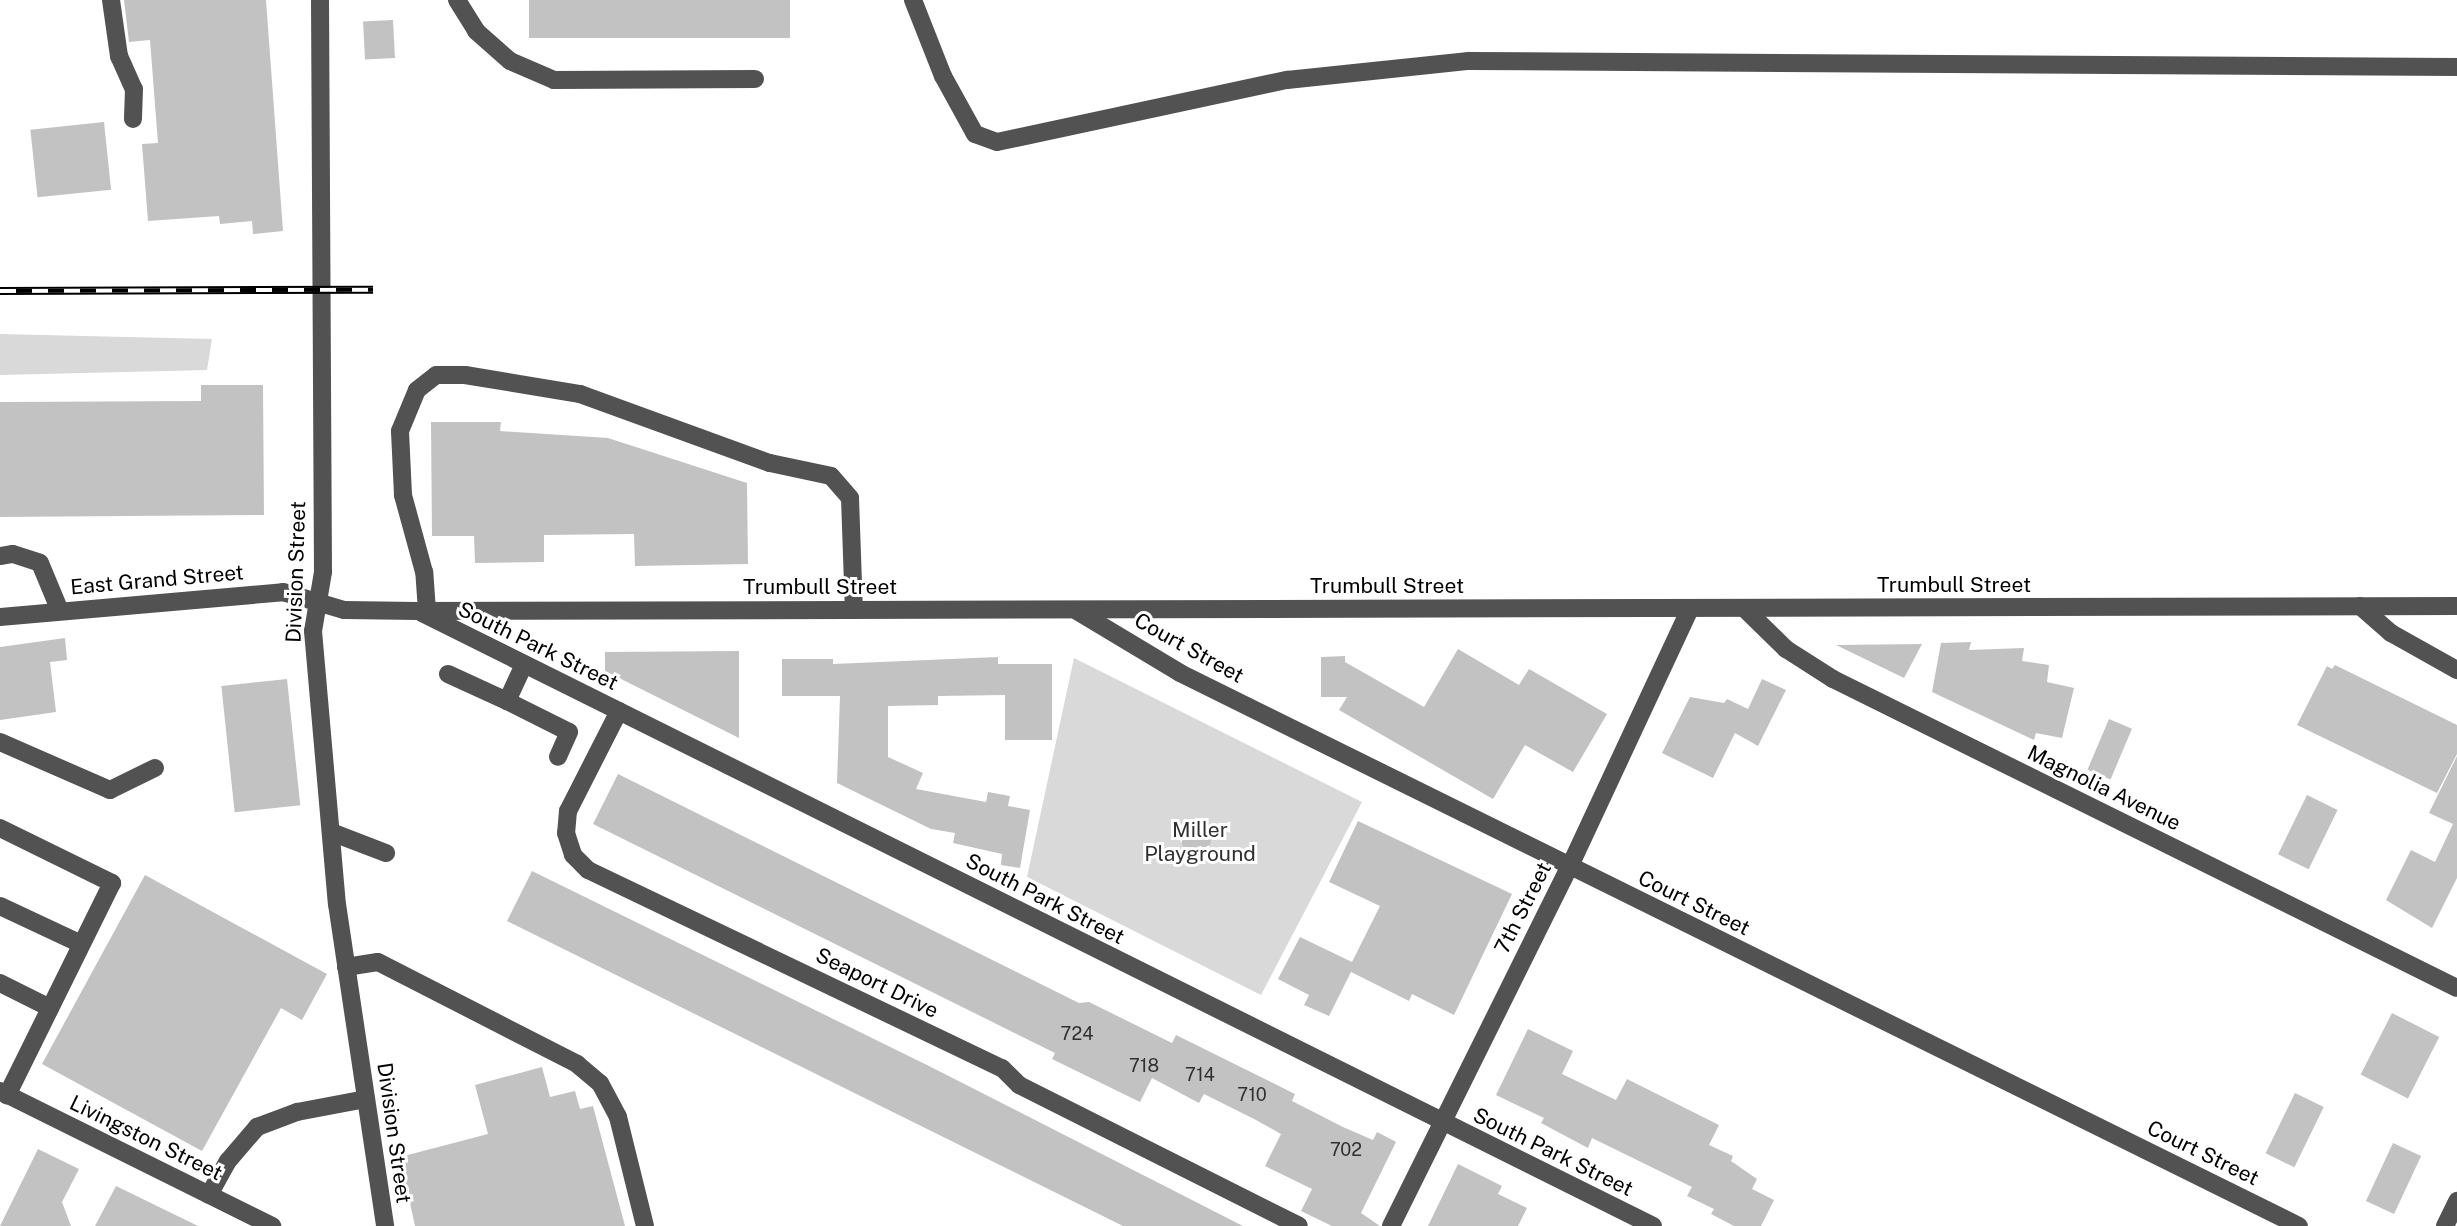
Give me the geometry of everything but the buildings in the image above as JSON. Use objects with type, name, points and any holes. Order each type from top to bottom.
[{"type":"street","points":[[111,0],[119,56],[134,89],[133,119]]},
{"type":"street","name":"Division Street","points":[[320,0],[323,572],[313,631],[346,967],[385,1226]]},
{"type":"street","points":[[457,0],[476,31],[510,61],[554,80],[755,79]]},
{"type":"street","points":[[913,0],[943,76],[975,134],[997,142],[1287,80],[1469,61],[2457,67]]},
{"type":"street","points":[[423,611],[424,572],[403,495],[400,431],[417,390],[436,375],[465,375],[580,394],[770,463],[831,476],[850,498],[855,610]]},
{"type":"street","points":[[0,556],[13,554],[40,563],[60,611]]},
{"type":"street","name":"East Grand Street","points":[[0,617],[283,592],[317,602]]},
{"type":"street","name":"Trumbull Street","points":[[317,602],[344,610],[423,611],[2457,607]]},
{"type":"street","points":[[2360,606],[2391,633],[2457,670]]},
{"type":"street","name":"Magnolia Avenue","points":[[1745,608],[1786,649],[1833,678],[2457,988]]},
{"type":"street","name":"7th Street","points":[[1391,1226],[1570,866],[1690,609]]},
{"type":"street","name":"Court Street","points":[[1075,610],[1180,673],[2300,1226]]},
{"type":"street","name":"South Park Street","points":[[423,611],[524,665],[1653,1226]]},
{"type":"street","points":[[507,701],[524,665]]},
{"type":"street","points":[[447,674],[569,732],[558,757]]},
{"type":"street","name":"Seaport Drive","points":[[619,711],[568,811],[566,834],[573,855],[588,870],[1002,1068],[1019,1085],[1299,1226]]},
{"type":"street","points":[[0,742],[110,790],[155,768]]},
{"type":"street","points":[[0,828],[111,883],[50,1008],[4,1093]]},
{"type":"street","points":[[331,832],[386,853]]},
{"type":"street","points":[[0,905],[81,944]]},
{"type":"street","points":[[346,967],[378,962],[577,1065],[607,1090],[645,1226]]},
{"type":"street","points":[[0,984],[50,1008]]},
{"type":"street","name":"Livingston Street","points":[[4,1093],[272,1226]]},
{"type":"street","points":[[209,1195],[228,1161],[257,1128],[297,1112],[366,1099]]},
{"type":"street","points":[[2445,1226],[2457,1201]]},
{"type":"green space","points":[[0,334],[212,339],[207,370],[0,375]]},
{"type":"green space","name":"Miller Playground","points":[[1074,658],[1362,802],[1261,995],[1027,877]]},
{"type":"railway","points":[[0,291],[373,290]]}]
